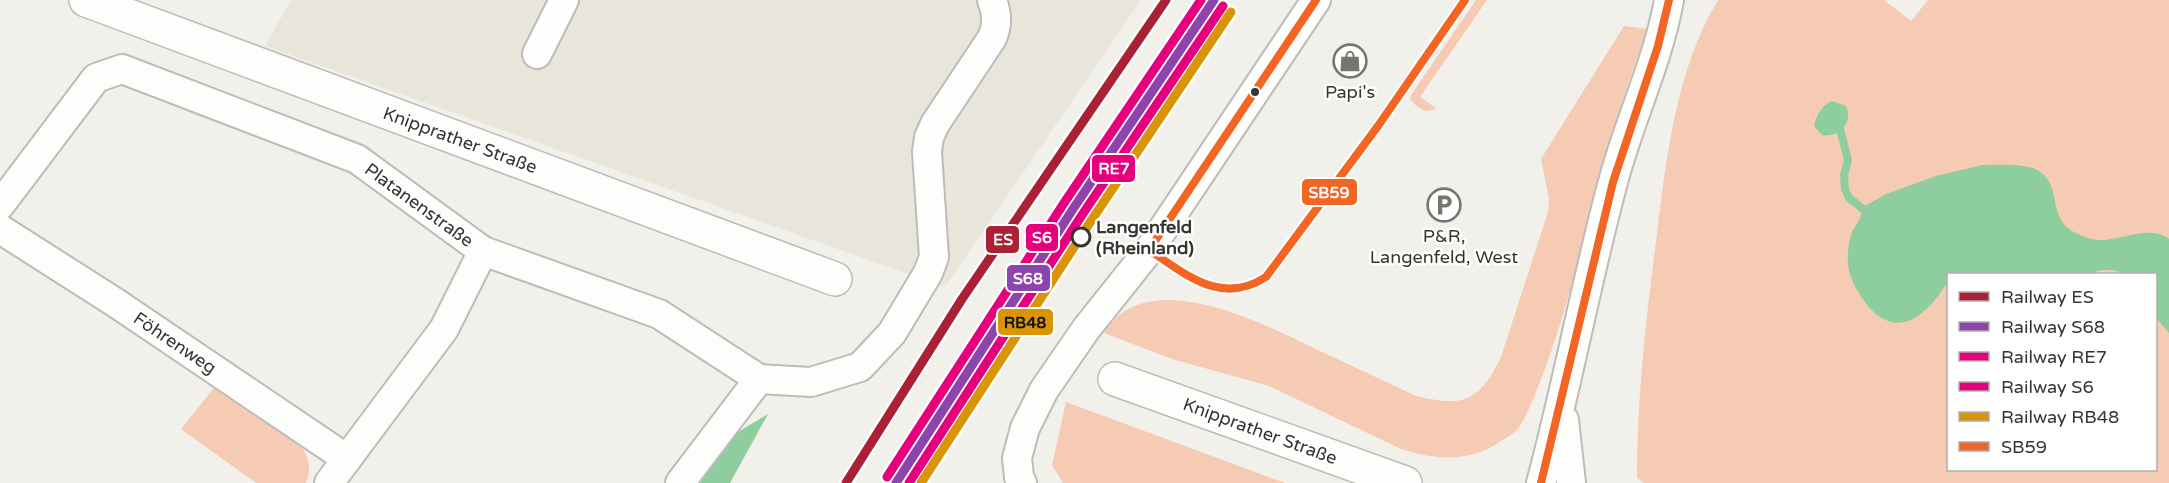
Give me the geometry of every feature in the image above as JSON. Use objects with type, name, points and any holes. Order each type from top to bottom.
[{"type":"main road","name":"Knipprather Straße","points":[[86,0],[835,279]]},
{"type":"main road","name":"Knipprather Straße","points":[[1115,379],[1405,483]]},
{"type":"street","points":[[537,54],[564,0]]},
{"type":"street","points":[[680,483],[759,379],[811,382],[860,367],[892,333],[928,273],[934,257],[927,174],[929,136],[992,38],[997,26],[992,0]]},
{"type":"street","points":[[1022,483],[1017,458],[1025,428],[1044,390],[1086,329],[1149,250],[1316,0]]},
{"type":"street","points":[[1541,483],[1606,206],[1622,147],[1665,26],[1669,0]]},
{"type":"street","name":"Platanenstraße","points":[[0,205],[96,78],[122,69],[357,159],[483,251],[659,314],[759,379]]},
{"type":"street","name":"Föhrenweg","points":[[0,229],[116,303],[347,459]]},
{"type":"street","points":[[329,483],[444,329],[483,251]]},
{"type":"street","points":[[1562,397],[1571,483]]},
{"type":"shaded area","points":[[291,0],[1141,0],[945,287],[265,46]]},
{"type":"shaded area","points":[[1476,0],[1487,0],[1420,97],[1436,108],[1429,111],[1422,109],[1410,99],[1411,95]]},
{"type":"shaded area","points":[[1718,0],[1884,0],[1911,21],[1928,0],[2169,0],[2169,483],[1644,483],[1637,477],[1643,359],[1664,180],[1682,86],[1703,27]]},
{"type":"shaded area","points":[[1624,26],[1648,29],[1614,129],[1559,328],[1530,408],[1523,421],[1514,432],[1489,448],[1465,456],[1452,457],[1414,453],[1401,449],[1269,386],[1172,359],[1104,333],[1123,312],[1148,302],[1176,300],[1206,305],[1237,314],[1414,395],[1456,401],[1476,393],[1485,384],[1501,357],[1548,212],[1549,199],[1541,159]]},
{"type":"shaded area","points":[[1832,101],[1846,106],[1848,118],[1839,132],[1822,135],[1814,126],[1815,122],[1822,108]]},
{"type":"shaded area","points":[[1982,165],[2018,165],[2032,168],[2045,176],[2053,192],[2061,219],[2076,233],[2095,240],[2143,233],[2161,235],[2169,239],[2169,333],[2157,319],[2157,273],[2123,273],[2112,270],[2091,273],[1947,273],[1947,286],[1916,317],[1906,322],[1895,323],[1884,319],[1873,311],[1862,298],[1850,273],[1848,252],[1852,232],[1865,206],[1886,194],[1936,176]]},
{"type":"shaded area","points":[[217,384],[303,449],[309,466],[306,483],[256,483],[181,429]]},
{"type":"shaded area","points":[[1066,402],[1285,483],[1063,483],[1052,465]]},
{"type":"shaded area","points":[[768,414],[730,483],[700,483],[736,433]]},
{"type":"waterway","points":[[1840,129],[1848,160],[1844,175],[1845,189],[1849,198],[1863,209]]},
{"type":"rail line","name":"ES","points":[[846,483],[962,299],[1166,0]]},
{"type":"rail line","name":"S6","points":[[887,477],[1064,203],[1201,0]]},
{"type":"rail line","name":"S68","points":[[896,483],[1073,209],[1214,0]]},
{"type":"rail line","name":"RE7","points":[[909,483],[1082,215],[1223,6]]},
{"type":"rail line","name":"RB48","points":[[921,483],[1091,221],[1231,12]]},
{"type":"transit line","name":"SB59","points":[[1149,250],[1316,0]]},
{"type":"transit line","name":"SB59","points":[[1149,250],[1191,277],[1219,288],[1234,289],[1250,285],[1266,277],[1378,126],[1465,0]]},
{"type":"transit line","name":"SB59","points":[[1541,483],[1613,182],[1658,46],[1669,0]]},
{"type":"place","name":"Papi's","points":[[1350,61]]},
{"type":"place","name":"P&R, Langenfeld, West","points":[[1444,205]]},
{"type":"place","name":"Langenfeld (Rheinland)","points":[[1081,237]]}]
